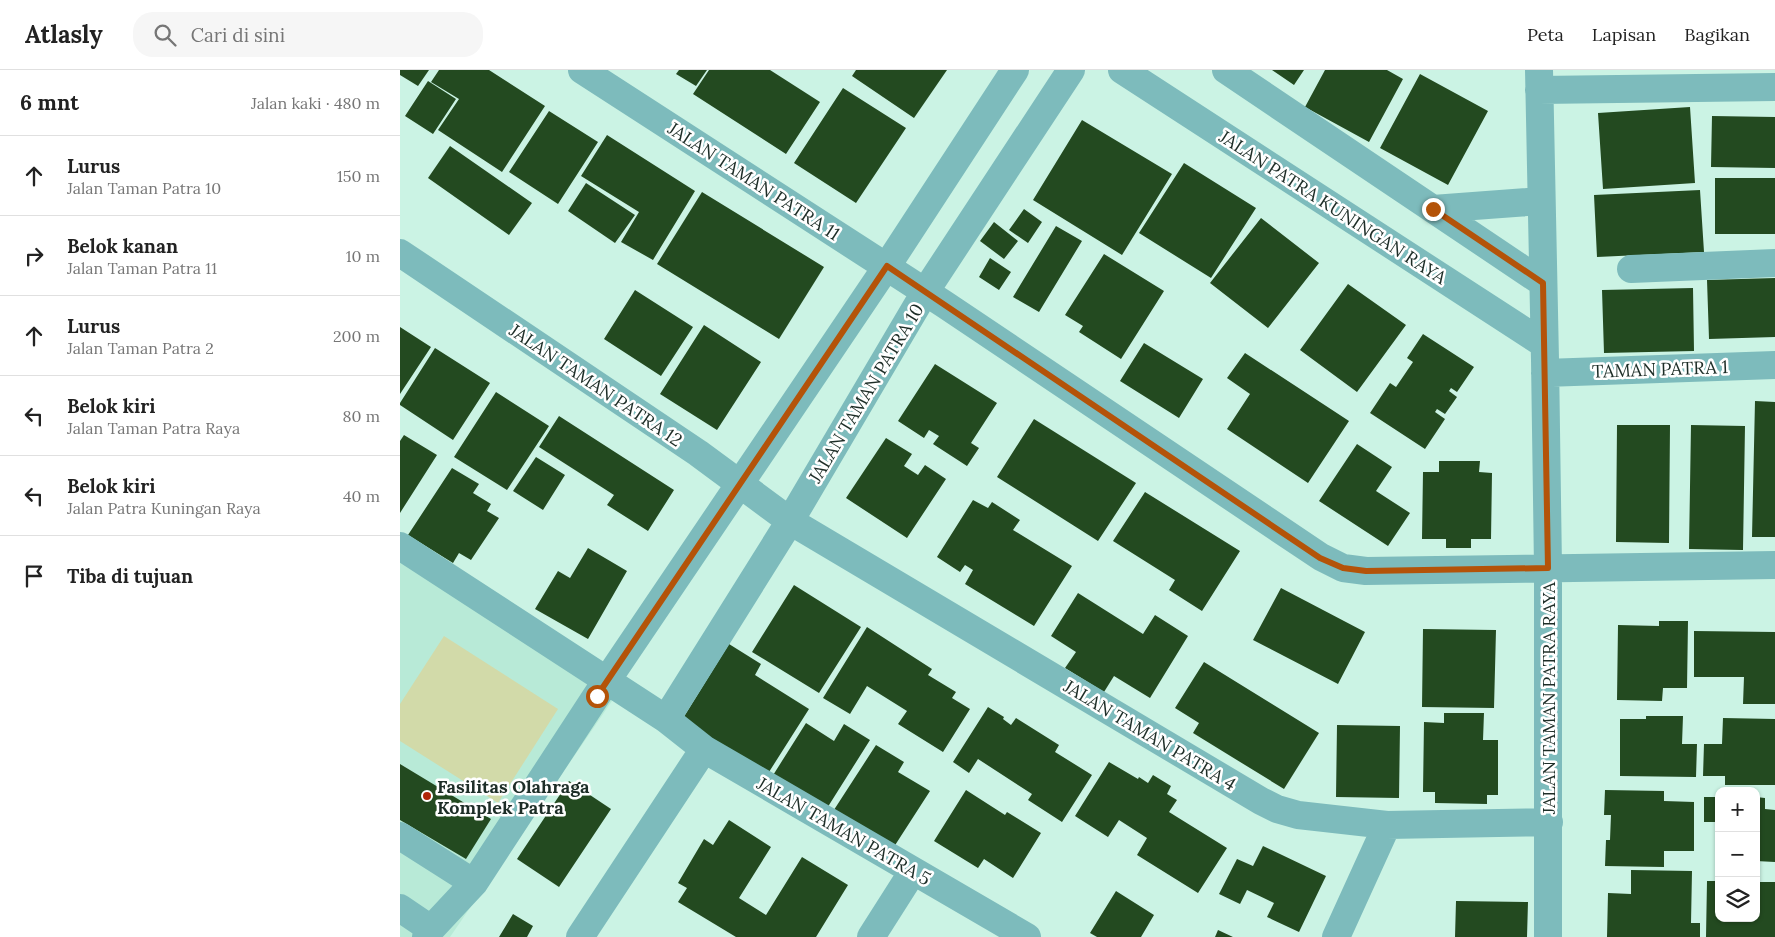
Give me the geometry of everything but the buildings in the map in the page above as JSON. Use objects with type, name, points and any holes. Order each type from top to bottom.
[{"type":"street","name":"JALAN TAMAN PATRA 11","points":[[582,70],[887,266],[1320,558],[1343,568],[1366,571],[1775,565]]},
{"type":"street","points":[[400,908],[429,933],[474,883],[607,680],[887,266],[1015,70]]},
{"type":"street","name":"JALAN TAMAN PATRA 10","points":[[666,719],[790,521],[925,292],[1071,70]]},
{"type":"street","name":"JALAN PATRA KUNINGAN RAYA","points":[[1122,70],[1544,344]]},
{"type":"street","points":[[1226,70],[1543,283]]},
{"type":"street","points":[[1539,80],[1775,87]]},
{"type":"street","name":"JALAN TAMAN PATRA RAYA","points":[[1539,80],[1548,568],[1548,937]]},
{"type":"street","points":[[1433,209],[1541,201]]},
{"type":"street","name":"JALAN TAMAN PATRA 12","points":[[400,253],[698,453],[790,521]]},
{"type":"street","points":[[1631,269],[1775,263]]},
{"type":"street","name":"TAMAN PATRA 1","points":[[1545,373],[1775,365]]},
{"type":"street","name":"JALAN TAMAN PATRA 4","points":[[790,521],[1277,809],[1298,815],[1387,825],[1548,822]]},
{"type":"street","name":"JALAN TAMAN PATRA 5","points":[[400,546],[666,719],[704,749],[1027,937]]},
{"type":"street","points":[[580,937],[704,749]]},
{"type":"street","points":[[1336,937],[1387,825]]},
{"type":"street","points":[[400,836],[474,883]]},
{"type":"street","points":[[871,937],[913,871]]},
{"type":"shaded area","points":[[400,556],[614,698],[450,937],[400,937]]},
{"type":"shaded area","points":[[444,636],[558,709],[498,803],[400,741],[400,704]]},
{"type":"place","name":"Fasilitas Olahraga Komplek Patra","points":[[427,796]]},
{"type":"route","points":[[597,696],[887,266],[1320,558],[1343,568],[1366,571],[1548,568],[1543,283],[1433,209]]}]
